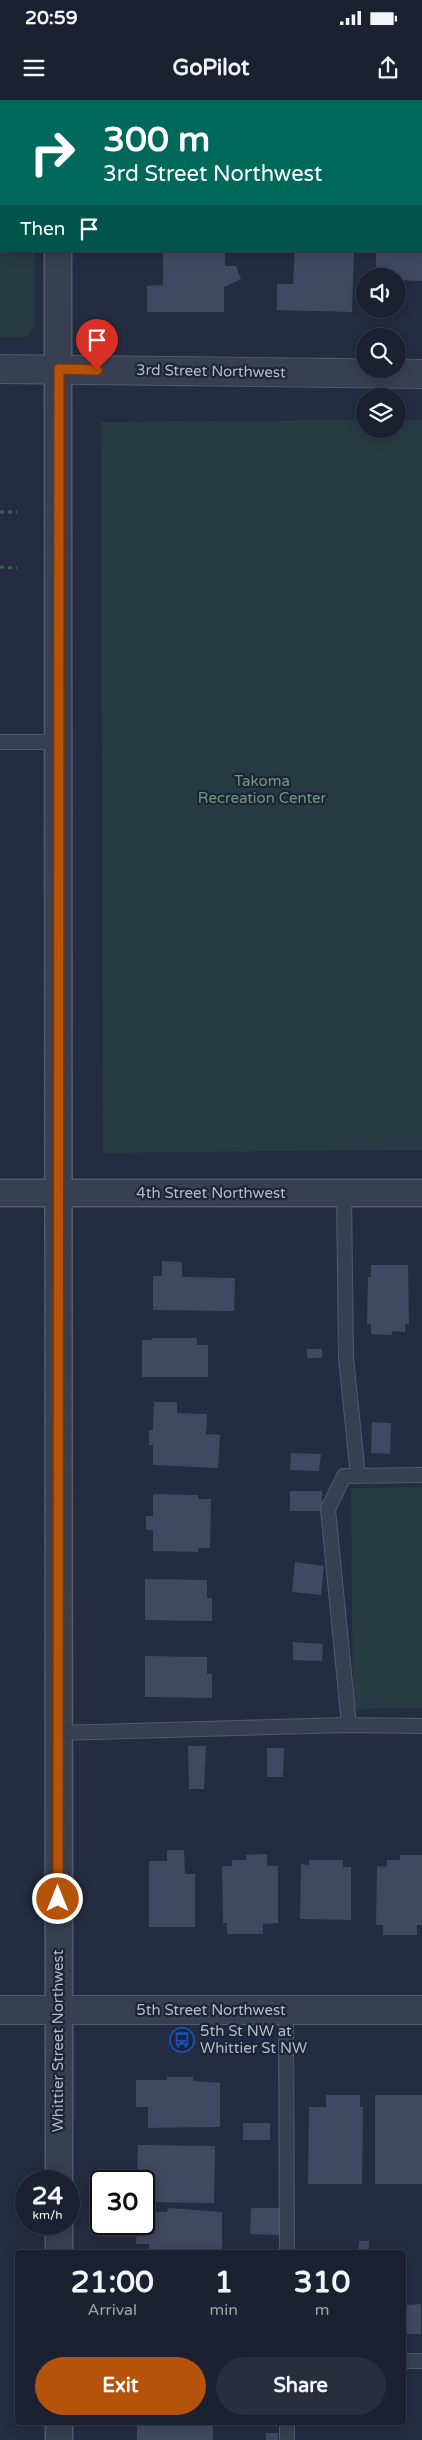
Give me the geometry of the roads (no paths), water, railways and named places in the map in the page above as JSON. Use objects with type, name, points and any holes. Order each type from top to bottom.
[{"type":"street","name":"Whittier Street Northwest","points":[[58,252],[59,2170]]},
{"type":"street","name":"3rd Street Northwest","points":[[0,369],[422,374]]},
{"type":"street","name":"4th Street Northwest","points":[[0,1193],[422,1192]]},
{"type":"street","name":"5th Street Northwest","points":[[0,2010],[422,2010]]},
{"type":"street","points":[[59,2235],[59,2250]]},
{"type":"street","points":[[59,2425],[59,2440]]},
{"type":"lane","points":[[0,742],[57,742]]},
{"type":"lane","points":[[344,1192],[346,1358],[358,1476]]},
{"type":"lane","points":[[349,1725],[328,1509],[344,1476],[422,1475]]},
{"type":"lane","points":[[58,1732],[349,1725],[422,1726]]},
{"type":"lane","points":[[286,2010],[286,2250]]},
{"type":"lane","points":[[406,2362],[422,2361]]},
{"type":"lane","points":[[287,2425],[287,2440]]},
{"type":"place","name":"5th St NW at Whittier St NW","points":[[182,2040]]},
{"type":"park label","name":"Takoma Recreation Center","points":[[262,790]]}]
